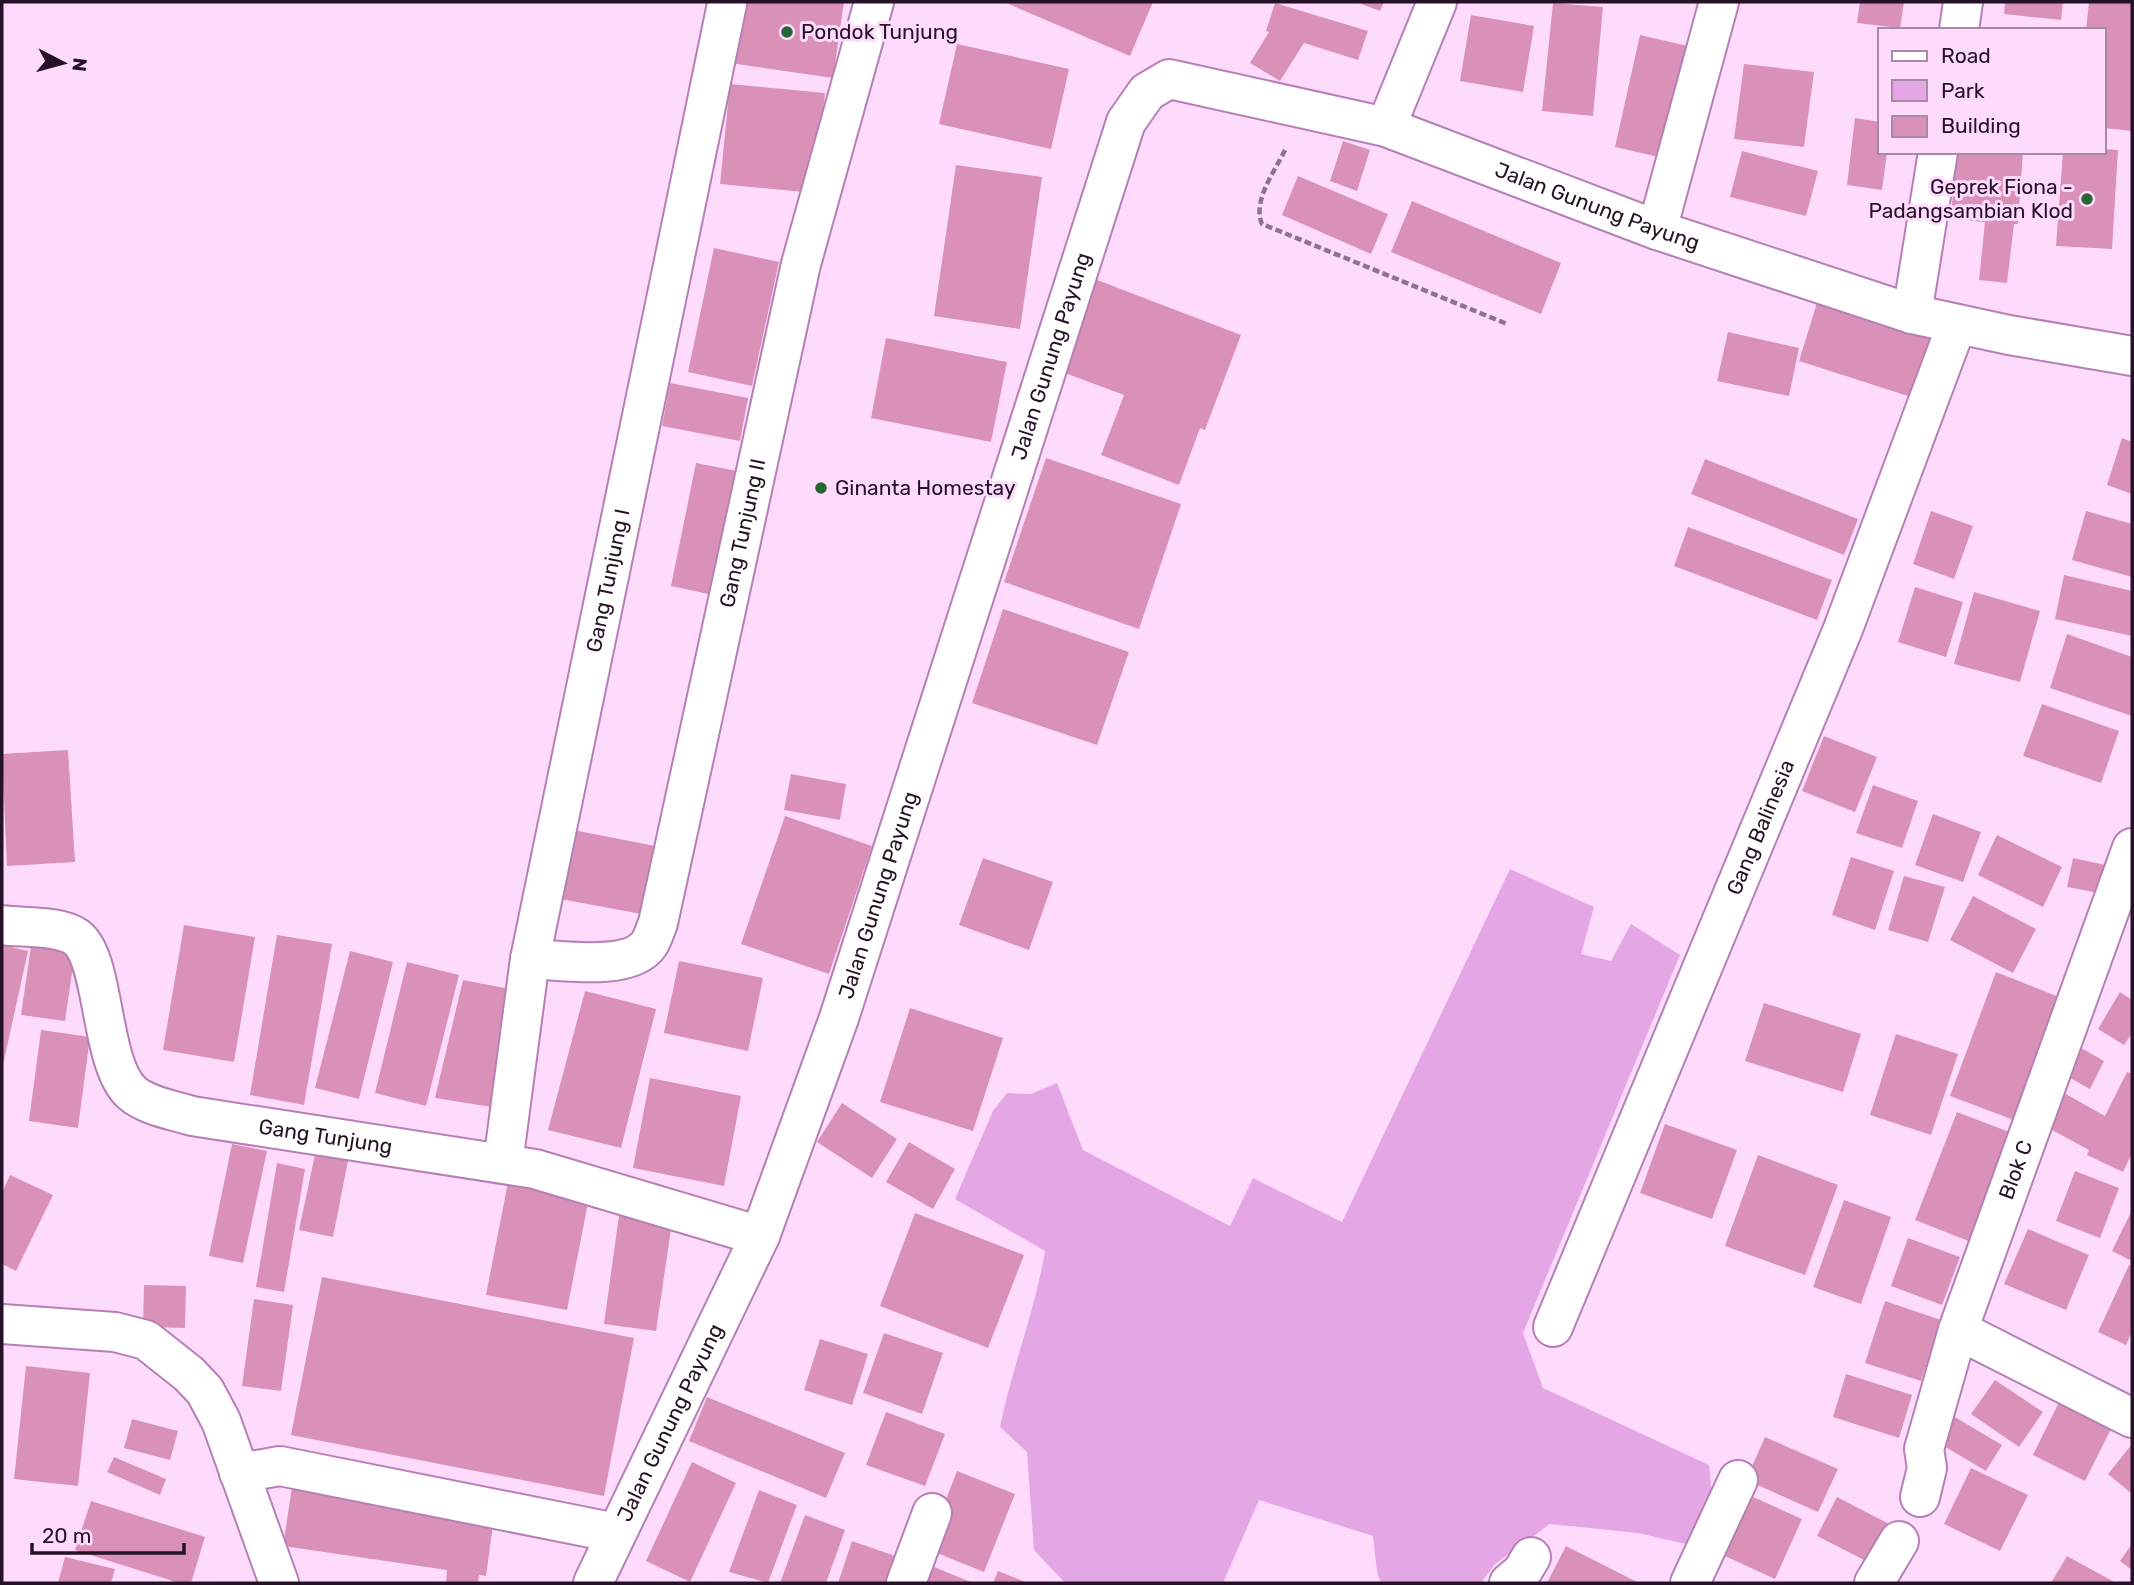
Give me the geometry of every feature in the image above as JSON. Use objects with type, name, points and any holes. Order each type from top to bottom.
[{"type":"street","name":"Gang Tunjung II","points":[[530,959],[607,962],[631,958],[648,946],[658,923],[801,264],[874,2]]},
{"type":"street","points":[[1386,127],[1437,2]]},
{"type":"street","points":[[1657,230],[1719,2]]},
{"type":"street","points":[[1959,28],[1963,2]]},
{"type":"street","name":"Gang Tunjung I","points":[[503,1163],[530,959],[727,4]]},
{"type":"street","name":"Jalan Gunung Payung","points":[[593,1583],[760,1236],[839,1018],[1126,122],[1147,92],[1170,79],[1306,107],[1386,127],[1657,230],[1912,314],[2132,356]]},
{"type":"street","points":[[1912,314],[1938,154]]},
{"type":"street","name":"Gang Balinesia","points":[[1553,1327],[1843,629],[1957,324]]},
{"type":"street","name":"Blok C","points":[[1920,1497],[1927,1468],[1924,1450],[1958,1330],[2121,915],[2132,848]]},
{"type":"street","name":"Gang Tunjung","points":[[2,925],[68,933],[78,939],[88,951],[102,1021],[124,1085],[150,1103],[192,1116],[503,1163],[760,1236]]},
{"type":"street","points":[[2,1324],[115,1332],[145,1340],[189,1374],[205,1391],[221,1420],[279,1583]]},
{"type":"street","points":[[1958,1330],[2131,1414]]},
{"type":"street","points":[[239,1473],[280,1466],[616,1533]]},
{"type":"street","points":[[1690,1583],[1738,1480]]},
{"type":"street","points":[[906,1583],[932,1513]]},
{"type":"street","points":[[1874,1583],[1899,1541]]},
{"type":"path","points":[[1306,107],[1259,203],[1258,215],[1262,224],[1507,324]]},
{"type":"green space","points":[[1510,869],[1594,907],[1581,954],[1611,961],[1631,924],[1680,955],[1523,1333],[1543,1388],[1709,1465],[1712,1495],[1690,1545],[1638,1533],[1550,1524],[1495,1564],[1481,1583],[1381,1583],[1373,1536],[1259,1500],[1223,1583],[1065,1583],[1034,1550],[1027,1452],[1000,1427],[1045,1251],[955,1199],[993,1111],[1007,1093],[1031,1094],[1057,1083],[1083,1150],[1230,1226],[1253,1178],[1342,1222]]},
{"type":"building","name":"Pondok Tunjung","points":[[739,2],[844,2],[833,78],[730,63]]},
{"type":"building","points":[[1004,2],[1153,2],[1130,56]]},
{"type":"building","points":[[1356,2],[1384,2],[1380,11]]},
{"type":"building","points":[[1860,2],[1904,2],[1900,28],[1857,23]]},
{"type":"building","points":[[2005,2],[2063,2],[2061,20],[2004,14]]},
{"type":"building","points":[[2089,2],[2132,2],[2132,131],[2106,128],[2106,28],[2086,28]]},
{"type":"building","points":[[1275,3],[1368,31],[1358,60],[1304,43],[1280,81],[1250,63],[1269,32],[1266,31]]},
{"type":"building","points":[[1553,3],[1603,7],[1593,116],[1542,111]]},
{"type":"building","points":[[1471,15],[1534,26],[1523,92],[1460,81]]},
{"type":"building","points":[[1640,35],[1688,46],[1663,158],[1615,147]]},
{"type":"building","points":[[957,44],[1069,69],[1051,149],[939,124]]},
{"type":"building","points":[[1744,64],[1814,72],[1804,147],[1734,139]]},
{"type":"building","points":[[730,84],[825,93],[815,193],[720,184]]},
{"type":"building","points":[[1855,118],[1878,122],[1878,154],[1887,154],[1882,190],[1847,185]]},
{"type":"building","points":[[1343,141],[1370,150],[1357,191],[1330,181]]},
{"type":"building","name":"Geprek Fiona - Padangsambian Klod","points":[[2106,149],[2118,150],[2112,249],[2056,246],[2063,154],[2106,154]]},
{"type":"building","points":[[1742,151],[1818,171],[1806,216],[1730,197]]},
{"type":"building","points":[[1956,154],[2023,154],[2018,224],[2014,224],[2007,283],[1979,280],[1985,222],[1951,219]]},
{"type":"building","points":[[956,165],[1042,177],[1020,329],[934,316]]},
{"type":"building","points":[[1298,176],[1388,214],[1371,254],[1282,215]]},
{"type":"building","points":[[1412,201],[1561,263],[1541,314],[1391,252]]},
{"type":"building","points":[[714,248],[779,262],[752,386],[688,372]]},
{"type":"building","points":[[1092,278],[1241,335],[1205,430],[1200,428],[1179,485],[1101,455],[1124,395],[1057,370]]},
{"type":"building","points":[[1820,293],[1933,329],[1911,397],[1799,361]]},
{"type":"building","points":[[1728,332],[1799,348],[1789,396],[1717,381]]},
{"type":"building","points":[[886,338],[1007,362],[991,442],[871,418]]},
{"type":"building","points":[[670,383],[748,398],[740,441],[662,426]]},
{"type":"building","points":[[2122,438],[2132,442],[2132,494],[2107,485]]},
{"type":"building","points":[[1046,458],[1181,504],[1139,629],[1004,582]]},
{"type":"building","points":[[1705,459],[1858,519],[1844,555],[1691,494]]},
{"type":"building","points":[[696,463],[742,472],[718,596],[671,586]]},
{"type":"building","points":[[1931,511],[1973,526],[1954,579],[1913,564]]},
{"type":"building","points":[[2086,511],[2132,524],[2132,577],[2072,560]]},
{"type":"building","points":[[1688,527],[1832,580],[1817,620],[1674,566]]},
{"type":"building","points":[[2064,575],[2132,591],[2132,636],[2055,619]]},
{"type":"building","points":[[1915,587],[1963,602],[1946,657],[1898,642]]},
{"type":"building","points":[[1974,592],[2040,611],[2020,682],[1954,664]]},
{"type":"building","points":[[1003,609],[1129,652],[1097,745],[972,703]]},
{"type":"building","points":[[2067,634],[2132,657],[2132,716],[2050,688]]},
{"type":"building","points":[[2042,704],[2119,731],[2101,783],[2023,756]]},
{"type":"building","points":[[1824,736],[1877,757],[1855,812],[1802,791]]},
{"type":"building","points":[[68,750],[75,862],[7,866],[2,754]]},
{"type":"building","points":[[791,774],[846,784],[840,820],[784,810]]},
{"type":"building","points":[[1873,785],[1918,801],[1902,848],[1856,833]]},
{"type":"building","points":[[1933,814],[1981,832],[1963,882],[1915,865]]},
{"type":"building","points":[[785,816],[872,846],[829,974],[741,944]]},
{"type":"building","points":[[568,829],[660,847],[647,915],[555,898]]},
{"type":"building","points":[[1997,835],[2062,867],[2043,907],[1978,875]]},
{"type":"building","points":[[1851,857],[1894,871],[1875,930],[1832,915]]},
{"type":"building","points":[[983,858],[1053,882],[1029,950],[959,925]]},
{"type":"building","points":[[2073,858],[2110,866],[2104,894],[2067,887]]},
{"type":"building","points":[[1904,876],[1945,887],[1928,942],[1888,930]]},
{"type":"building","points":[[1973,896],[2036,929],[2013,973],[1950,940]]},
{"type":"building","points":[[184,925],[255,937],[234,1062],[163,1050]]},
{"type":"building","points":[[277,935],[332,944],[304,1105],[250,1095]]},
{"type":"building","points":[[2,945],[28,951],[3,1065],[2,1065]]},
{"type":"building","points":[[31,946],[75,952],[65,1021],[21,1015]]},
{"type":"building","points":[[350,951],[393,962],[359,1099],[315,1088]]},
{"type":"building","points":[[679,961],[763,978],[748,1051],[664,1033]]},
{"type":"building","points":[[407,962],[459,975],[426,1106],[375,1093]]},
{"type":"building","points":[[1996,972],[2064,999],[2019,1122],[1950,1096]]},
{"type":"building","points":[[463,980],[520,991],[498,1108],[435,1098]]},
{"type":"building","points":[[585,991],[656,1009],[621,1148],[548,1130]]},
{"type":"building","points":[[2120,992],[2132,1000],[2132,1033],[2124,1045],[2098,1029]]},
{"type":"building","points":[[1764,1003],[1861,1034],[1843,1092],[1745,1061]]},
{"type":"building","points":[[910,1008],[1003,1038],[973,1131],[880,1102]]},
{"type":"building","points":[[41,1030],[90,1037],[78,1128],[29,1121]]},
{"type":"building","points":[[1896,1034],[1958,1054],[1931,1135],[1870,1115]]},
{"type":"building","points":[[2076,1045],[2104,1061],[2090,1089],[2061,1073]]},
{"type":"building","points":[[2127,1072],[2132,1074],[2132,1153],[2123,1172],[2087,1155],[2089,1150],[2039,1123],[2057,1089],[2105,1116]]},
{"type":"building","points":[[650,1078],[741,1096],[724,1186],[633,1168]]},
{"type":"building","points":[[842,1103],[897,1139],[872,1178],[817,1142]]},
{"type":"building","points":[[1957,1112],[2017,1135],[1976,1244],[1915,1220]]},
{"type":"building","points":[[1665,1124],[1737,1150],[1712,1219],[1640,1193]]},
{"type":"building","points":[[909,1142],[955,1169],[933,1209],[886,1182]]},
{"type":"building","points":[[232,1144],[267,1151],[243,1263],[209,1256]]},
{"type":"building","points":[[316,1150],[349,1156],[333,1237],[299,1230]]},
{"type":"building","points":[[1758,1155],[1838,1185],[1805,1275],[1725,1246]]},
{"type":"building","points":[[277,1163],[305,1169],[284,1292],[256,1287]]},
{"type":"building","points":[[2075,1171],[2119,1188],[2100,1238],[2056,1221]]},
{"type":"building","points":[[10,1175],[53,1195],[16,1271],[2,1264],[2,1193]]},
{"type":"building","points":[[508,1182],[589,1198],[567,1310],[486,1295]]},
{"type":"building","points":[[1844,1200],[1891,1217],[1861,1304],[1813,1287]]},
{"type":"building","points":[[620,1208],[673,1216],[656,1331],[604,1324]]},
{"type":"building","points":[[2132,1210],[2132,1261],[2112,1251]]},
{"type":"building","points":[[915,1213],[1024,1255],[988,1348],[880,1306]]},
{"type":"building","points":[[2028,1229],[2089,1255],[2066,1310],[2004,1284]]},
{"type":"building","points":[[1908,1238],[1960,1257],[1942,1305],[1891,1286]]},
{"type":"building","points":[[2129,1265],[2132,1266],[2132,1331],[2126,1345],[2098,1332]]},
{"type":"building","points":[[322,1277],[634,1338],[604,1496],[291,1435]]},
{"type":"building","points":[[144,1285],[186,1286],[185,1328],[143,1327]]},
{"type":"building","points":[[254,1299],[293,1305],[281,1391],[242,1386]]},
{"type":"building","points":[[1885,1301],[1941,1320],[1921,1381],[1865,1363]]},
{"type":"building","points":[[884,1333],[943,1353],[922,1414],[863,1393]]},
{"type":"building","points":[[820,1339],[868,1354],[852,1405],[804,1390]]},
{"type":"building","points":[[26,1366],[90,1373],[78,1486],[14,1479]]},
{"type":"building","points":[[1846,1374],[1912,1395],[1899,1438],[1833,1417]]},
{"type":"building","points":[[1995,1380],[2043,1412],[2019,1447],[1971,1414]]},
{"type":"building","points":[[2063,1394],[2115,1421],[2085,1481],[2033,1455]]},
{"type":"building","points":[[707,1397],[845,1453],[826,1498],[689,1441]]},
{"type":"building","points":[[886,1412],[945,1434],[925,1486],[866,1465]]},
{"type":"building","points":[[1948,1413],[2002,1445],[1986,1471],[1932,1439]]},
{"type":"building","points":[[132,1419],[178,1431],[170,1460],[124,1448]]},
{"type":"building","points":[[1765,1437],[1838,1469],[1818,1512],[1746,1480]]},
{"type":"building","points":[[2132,1444],[2132,1494],[2108,1474]]},
{"type":"building","points":[[114,1457],[166,1479],[160,1495],[107,1472]]},
{"type":"building","points":[[692,1462],[736,1483],[690,1582],[646,1561]]},
{"type":"building","points":[[1971,1468],[2028,1495],[2000,1551],[1944,1524]]},
{"type":"building","points":[[957,1471],[1015,1494],[984,1572],[927,1549]]},
{"type":"building","points":[[292,1487],[494,1518],[486,1576],[479,1575],[478,1583],[446,1583],[447,1570],[283,1546]]},
{"type":"building","points":[[759,1490],[797,1505],[768,1583],[729,1572]]},
{"type":"building","points":[[1742,1492],[1802,1519],[1775,1579],[1716,1552]]},
{"type":"building","points":[[1837,1497],[1895,1527],[1876,1566],[1817,1536]]},
{"type":"building","points":[[91,1501],[205,1537],[191,1583],[179,1583],[75,1550]]},
{"type":"building","points":[[805,1515],[845,1530],[826,1583],[780,1583]]},
{"type":"building","points":[[852,1541],[904,1559],[896,1583],[838,1583]]},
{"type":"building","points":[[2132,1544],[2132,1570],[2120,1561]]},
{"type":"building","points":[[1566,1546],[1639,1583],[1547,1583]]},
{"type":"building","points":[[2067,1556],[2116,1583],[2051,1583]]},
{"type":"building","points":[[65,1557],[115,1569],[111,1583],[58,1583]]},
{"type":"building","points":[[927,1564],[973,1583],[920,1583]]},
{"type":"building","points":[[998,1571],[1028,1583],[993,1583]]},
{"type":"place","name":"Pondok Tunjung","points":[[787,32]]},
{"type":"place","name":"Geprek Fiona - Padangsambian Klod","points":[[2087,199]]},
{"type":"place","name":"Ginanta Homestay","points":[[821,488]]}]
